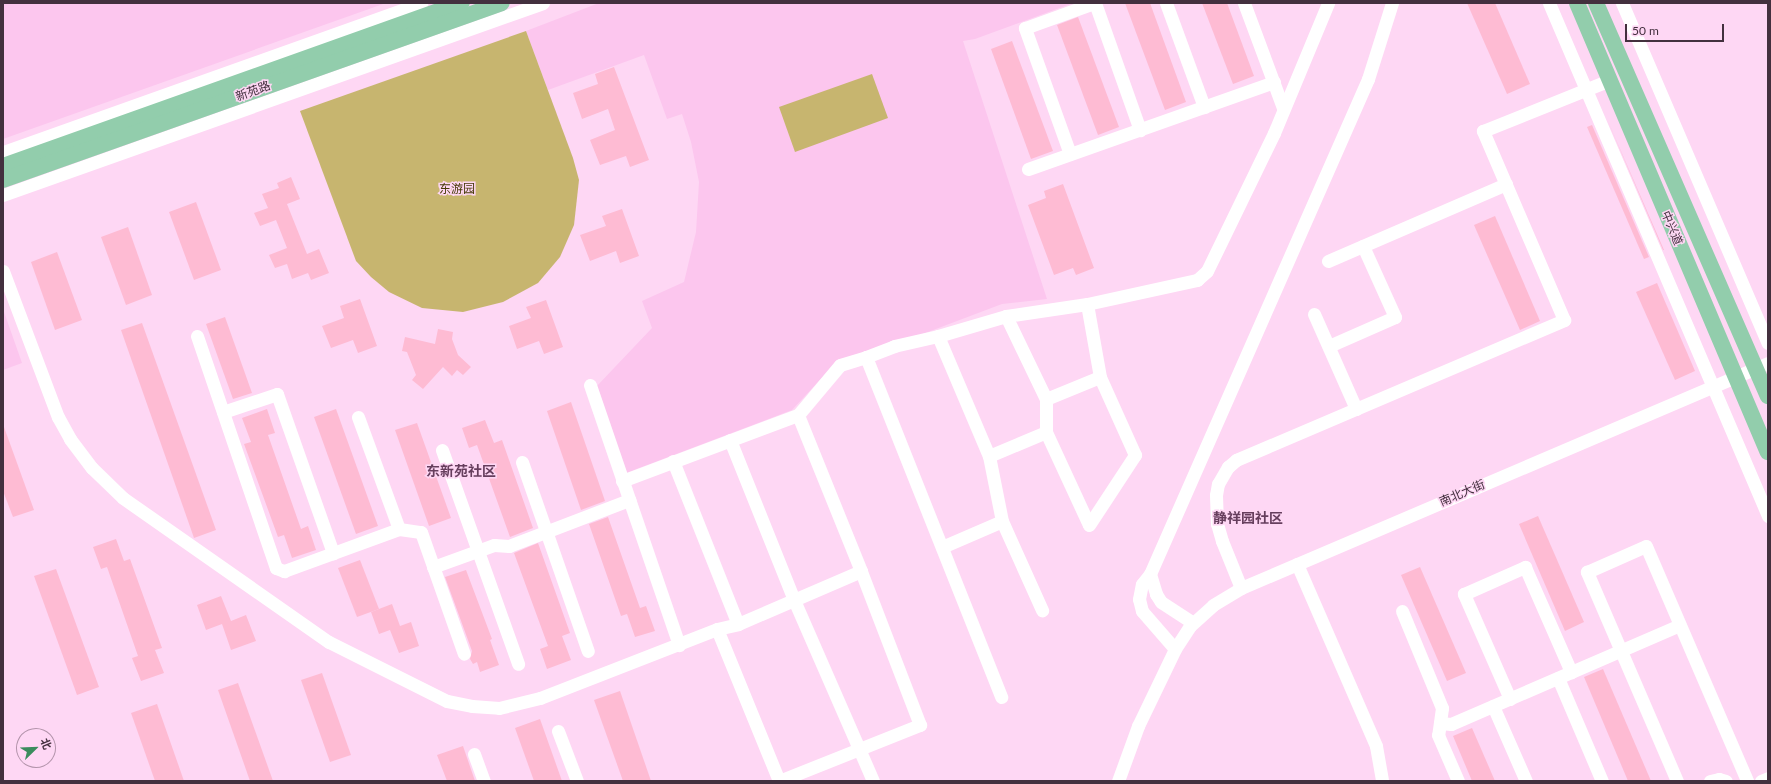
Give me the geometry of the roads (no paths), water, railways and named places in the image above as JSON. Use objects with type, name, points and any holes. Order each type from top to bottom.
[{"type":"main road","name":"新苑路","points":[[3,166],[462,3]]},
{"type":"main road","name":"新苑路","points":[[3,180],[502,3]]},
{"type":"main road","name":"中兴道","points":[[1577,3],[1768,452]]},
{"type":"main road","name":"中兴道","points":[[1596,3],[1762,366],[1768,396]]},
{"type":"street","points":[[3,152],[421,3]]},
{"type":"street","points":[[3,195],[543,3]]},
{"type":"street","points":[[1070,154],[1025,28],[1095,3],[1140,130]]},
{"type":"street","points":[[1166,3],[1204,107]]},
{"type":"street","points":[[1244,3],[1284,108]]},
{"type":"street","points":[[622,481],[798,415],[840,365],[894,346],[938,336],[1006,316],[1087,304],[1197,280],[1207,271],[1274,133],[1328,3]]},
{"type":"street","points":[[1175,649],[1142,611],[1139,599],[1142,584],[1150,574],[1368,79],[1392,3]]},
{"type":"street","points":[[1549,3],[1768,516]]},
{"type":"street","points":[[1622,3],[1768,343]]},
{"type":"street","points":[[1241,588],[1222,541],[1217,524],[1216,495],[1222,474],[1236,460],[1564,320],[1483,131],[1610,80]]},
{"type":"street","points":[[1028,169],[1274,82]]},
{"type":"street","points":[[1328,261],[1506,184]]},
{"type":"street","points":[[1328,346],[1395,317],[1364,246]]},
{"type":"street","points":[[3,271],[58,417],[70,439],[92,468],[123,498],[329,642],[447,701],[472,706],[498,708],[540,698],[718,629],[738,624],[861,571]]},
{"type":"street","points":[[1006,316],[1046,399],[1046,432],[1089,525],[1135,455],[1100,377],[1087,304]]},
{"type":"street","points":[[1314,314],[1356,409]]},
{"type":"street","points":[[197,336],[276,568],[284,571],[399,529],[421,532],[464,654]]},
{"type":"street","points":[[938,336],[989,456],[1002,520],[1042,610]]},
{"type":"street","points":[[866,357],[1001,697]]},
{"type":"street","name":"南北大街","points":[[1118,781],[1138,726],[1175,649],[1193,623],[1214,605],[1241,588],[1762,366]]},
{"type":"street","points":[[1046,399],[1100,377]]},
{"type":"street","points":[[590,385],[678,645]]},
{"type":"street","points":[[223,412],[277,394],[333,553]]},
{"type":"street","points":[[718,629],[779,781],[920,725],[861,571],[798,415]]},
{"type":"street","points":[[358,417],[399,529]]},
{"type":"street","points":[[989,456],[1046,432]]},
{"type":"street","points":[[730,440],[794,600],[873,781]]},
{"type":"street","points":[[442,450],[518,664]]},
{"type":"street","points":[[673,461],[738,624]]},
{"type":"street","points":[[522,462],[588,651]]},
{"type":"street","points":[[433,567],[494,545],[510,546],[629,500]]},
{"type":"street","points":[[942,547],[1002,520]]},
{"type":"street","points":[[1677,781],[1587,572],[1646,546],[1747,781]]},
{"type":"street","points":[[1297,564],[1376,746],[1382,781]]},
{"type":"street","points":[[1510,698],[1464,594],[1525,567],[1571,672]]},
{"type":"street","points":[[1150,574],[1156,594],[1161,602],[1193,623]]},
{"type":"street","points":[[1402,611],[1442,708],[1438,735],[1458,781]]},
{"type":"street","points":[[1440,723],[1451,724],[1680,625]]},
{"type":"street","points":[[1558,678],[1602,781]]},
{"type":"street","points":[[1493,706],[1526,781]]},
{"type":"street","points":[[558,731],[577,781]]},
{"type":"street","points":[[474,754],[484,781]]},
{"type":"street","points":[[1761,781],[1768,778]]},
{"type":"street","points":[[1710,781],[1720,779],[1726,781]]},
{"type":"district","name":"东新苑社区","points":[[461,471]]},
{"type":"district","name":"静祥园社区","points":[[1248,518]]},
{"type":"park label","name":"东游园","points":[[457,189]]}]
